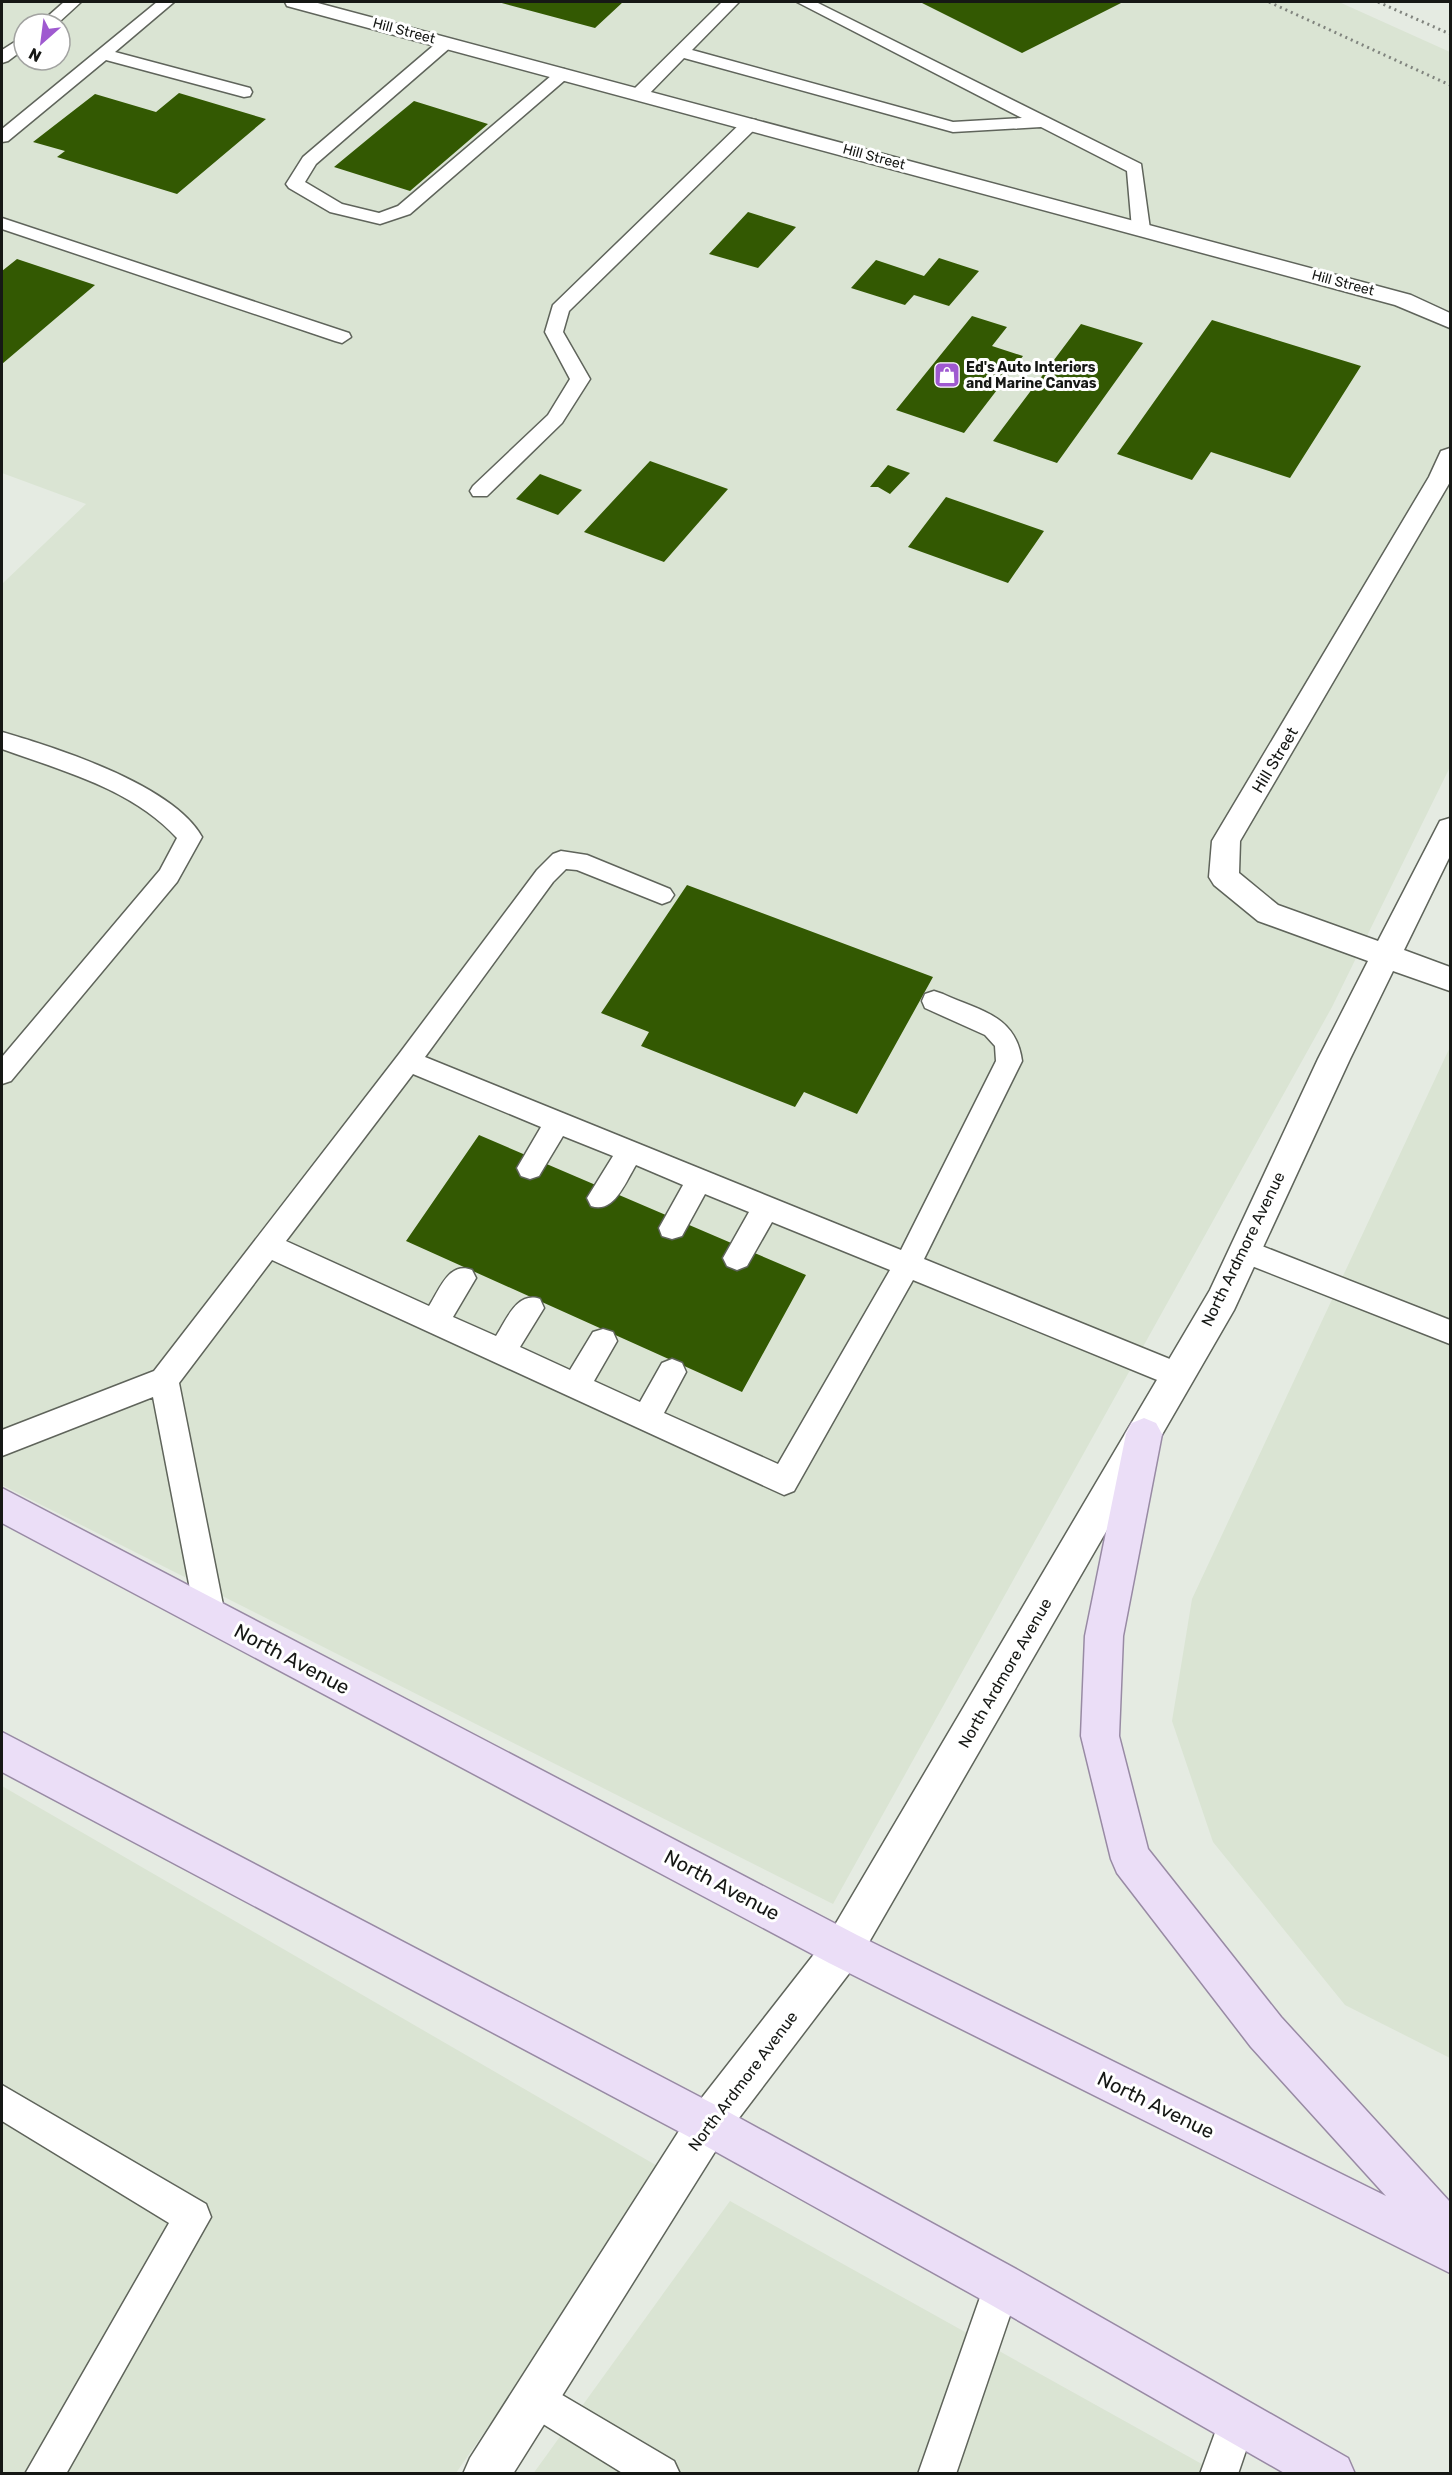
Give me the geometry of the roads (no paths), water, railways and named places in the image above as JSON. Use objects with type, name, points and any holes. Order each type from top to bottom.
[{"type":"main road","points":[[1144,1434],[1104,1636],[1100,1736],[1131,1859],[1266,2032],[1450,2234]]},
{"type":"main road","name":"North Avenue","points":[[2,1505],[843,1949],[1450,2251]]},
{"type":"main road","points":[[2,1751],[708,2124],[1002,2286],[1332,2474]]},
{"type":"street","name":"Hill Street","points":[[294,2],[1404,300],[1450,320]]},
{"type":"street","name":"Hill Street","points":[[1388,957],[1268,913],[1224,877],[1226,841],[1441,477],[1450,456]]},
{"type":"street","name":"North Ardmore Avenue","points":[[486,2474],[708,2124],[843,1949],[1222,1300],[1334,1059],[1388,957],[1450,828]]},
{"type":"street","points":[[1388,957],[1450,979]]},
{"type":"lane","points":[[61,12],[73,2]]},
{"type":"lane","points":[[2,136],[166,2]]},
{"type":"lane","points":[[639,94],[731,2]]},
{"type":"lane","points":[[805,2],[1135,168],[1141,229]]},
{"type":"lane","points":[[446,43],[309,161],[295,184],[336,208],[380,219],[404,210],[564,74]]},
{"type":"lane","points":[[681,52],[953,127],[1043,122]]},
{"type":"lane","points":[[102,54],[244,92]]},
{"type":"lane","points":[[480,491],[555,419],[580,378],[554,332],[560,309],[750,124]]},
{"type":"lane","points":[[2,223],[342,337]]},
{"type":"lane","points":[[2,740],[138,793],[179,821],[190,837],[169,876],[2,1074]]},
{"type":"lane","points":[[2,1443],[164,1380],[408,1061],[545,876],[561,860],[579,861],[662,895]]},
{"type":"lane","points":[[267,1245],[784,1481],[907,1265],[1009,1061],[1007,1043],[994,1028],[934,1001]]},
{"type":"lane","points":[[408,1061],[1177,1375]]},
{"type":"lane","points":[[530,1168],[557,1123]]},
{"type":"lane","points":[[600,1198],[630,1152]]},
{"type":"lane","points":[[672,1228],[699,1180]]},
{"type":"lane","points":[[737,1258],[766,1208]]},
{"type":"lane","points":[[1244,1251],[1450,1332]]},
{"type":"lane","points":[[435,1321],[462,1278]]},
{"type":"lane","points":[[501,1352],[530,1308]]},
{"type":"lane","points":[[576,1386],[603,1341]]},
{"type":"lane","points":[[646,1418],[672,1372]]},
{"type":"lane","points":[[164,1380],[210,1615]]},
{"type":"lane","points":[[2,2102],[193,2217],[44,2474]]},
{"type":"lane","points":[[937,2474],[1002,2286]]},
{"type":"lane","points":[[535,2398],[661,2474]]},
{"type":"lane","points":[[1219,2474],[1237,2421]]},
{"type":"railway","points":[[1269,2],[1450,85]]},
{"type":"railway","points":[[1378,2],[1450,34]]},
{"type":"place","name":"Ed's Auto Interiors and Marine Canvas","points":[[947,375]]}]
